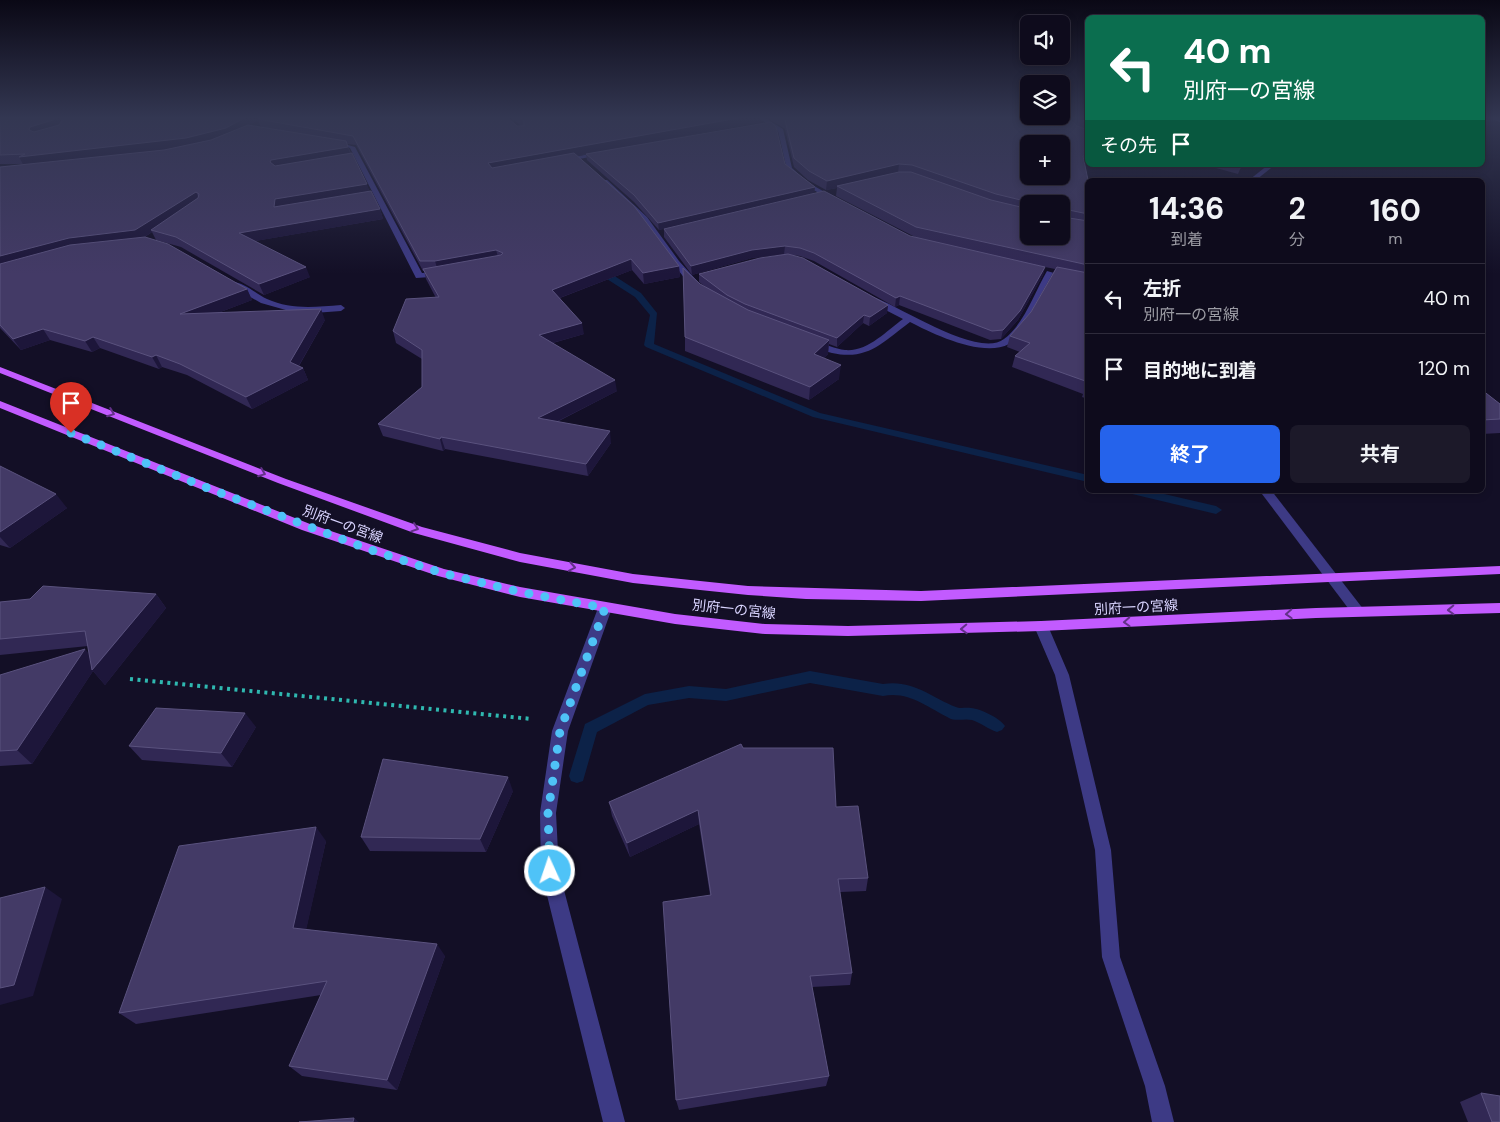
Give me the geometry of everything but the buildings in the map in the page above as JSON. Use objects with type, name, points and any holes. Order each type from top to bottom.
[{"type":"main road","name":"別府一の宮線","points":[[0,370],[377,516],[464,544],[565,566],[656,581],[753,592],[841,597],[999,594],[1500,570]]},
{"type":"main road","name":"別府一の宮線","points":[[0,404],[194,483],[368,549],[442,573],[520,592],[605,608],[765,629],[848,631],[1041,626],[1500,608]]},
{"type":"street","points":[[365,169],[419,276],[447,274]]},
{"type":"street","points":[[789,169],[805,183],[841,204]]},
{"type":"street","points":[[1255,178],[1266,169]]},
{"type":"street","points":[[599,176],[628,201],[656,235],[679,269],[703,293]]},
{"type":"street","points":[[816,196],[834,192]]},
{"type":"street","points":[[370,197],[379,196]]},
{"type":"street","points":[[656,235],[665,233]]},
{"type":"street","points":[[865,296],[907,320],[967,342],[985,346],[1005,343],[1016,331],[1052,274]]},
{"type":"street","points":[[224,278],[264,301],[300,311],[342,308]]},
{"type":"street","points":[[690,280],[700,278]]},
{"type":"street","points":[[803,339],[839,353],[852,354],[864,351],[907,320]]},
{"type":"street","points":[[1267,493],[1359,613]]},
{"type":"street","points":[[605,608],[560,731],[548,813],[550,871],[614,1122]]},
{"type":"street","points":[[1041,626],[1062,675],[1103,850],[1110,957],[1155,1086],[1163,1122]]},
{"type":"path","points":[[130,679],[532,719]]},
{"type":"waterway","points":[[599,270],[638,295],[654,315],[649,345],[817,415],[1085,478]]},
{"type":"waterway","points":[[1145,493],[1216,510]]},
{"type":"waterway","points":[[577,776],[590,728],[645,700],[689,692],[726,695],[810,677],[883,690],[900,689],[920,695],[954,714],[973,714],[997,726]]},
{"type":"route","points":[[71,433],[306,527],[368,549],[442,573],[520,592],[605,608],[560,731],[548,813],[550,871]]}]
